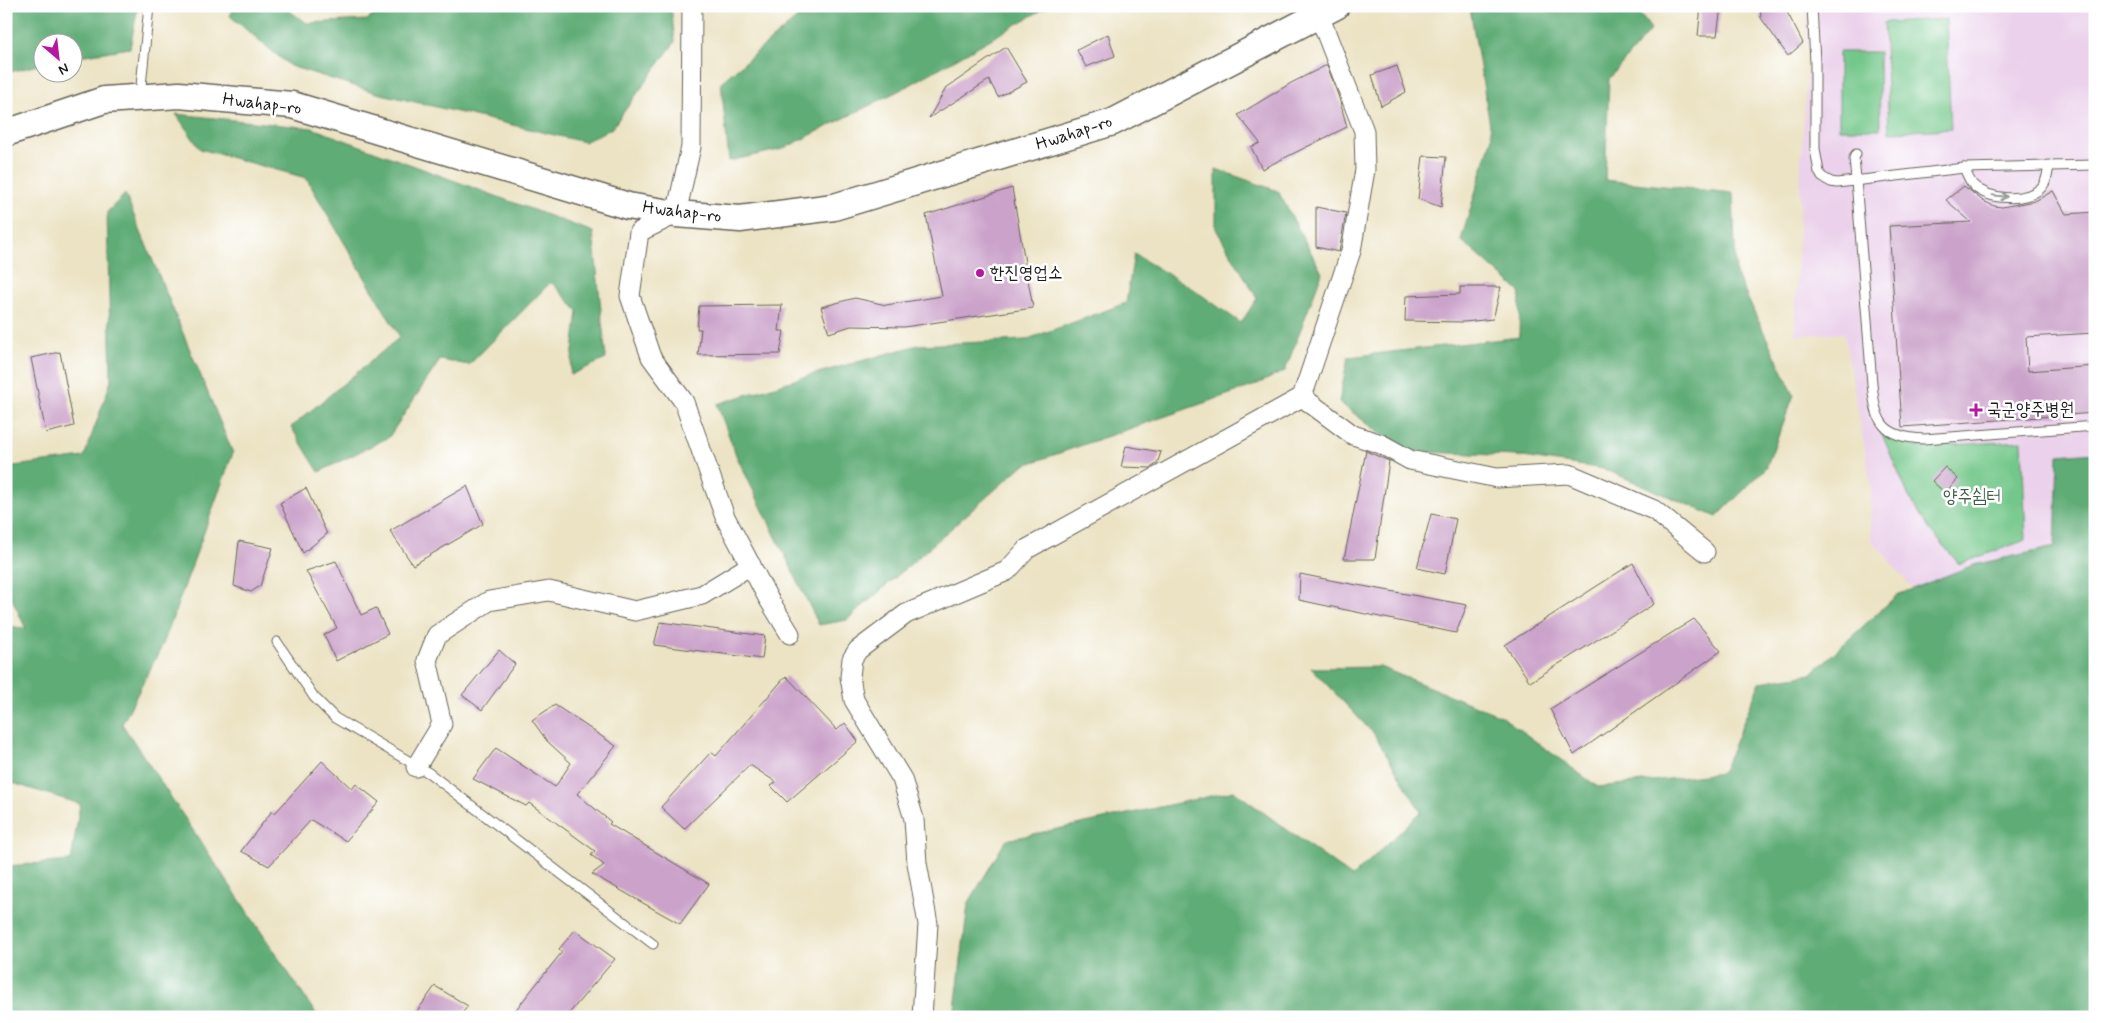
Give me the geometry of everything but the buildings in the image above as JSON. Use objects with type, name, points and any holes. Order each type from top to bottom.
[{"type":"main road","name":"Hwahap-ro","points":[[6,133],[104,100],[179,95],[292,105],[628,206],[676,214],[740,219],[834,207],[1104,125],[1327,11]]},
{"type":"street","points":[[692,6],[691,147],[676,214],[640,232],[630,296],[651,357],[684,402],[725,517],[790,634]]},
{"type":"street","points":[[922,1017],[928,924],[917,863],[914,819],[902,778],[854,700],[850,677],[852,659],[858,650],[906,614],[1007,571],[1027,549],[1302,397],[1351,251],[1365,170],[1364,131],[1327,11]]},
{"type":"street","points":[[1302,397],[1353,435],[1381,444],[1410,460],[1497,478],[1569,474],[1654,510],[1705,552]]},
{"type":"street","points":[[416,767],[442,724],[427,660],[437,635],[490,601],[549,591],[635,611],[702,595],[751,565]]},
{"type":"lane","points":[[140,98],[149,6]]},
{"type":"lane","points":[[1812,6],[1815,62],[1815,149],[1819,172],[1826,180],[1831,182],[1856,180],[1964,168],[2095,165]]},
{"type":"lane","points":[[1856,154],[1854,158],[1875,409],[1881,423],[1894,435],[1924,439],[2095,426]]},
{"type":"lane","points":[[1964,168],[1974,186],[1993,195],[2003,197],[2032,194],[2042,187],[2048,175],[2049,165]]},
{"type":"lane","points":[[277,642],[314,697],[335,718],[429,773],[653,944]]},
{"type":"shaded area","name":"국군양주병원","points":[[1806,6],[2095,6],[2095,845],[1965,651],[1871,539],[1871,485],[1844,333],[1795,335],[1801,160],[1808,53]]},
{"type":"green space","points":[[6,6],[138,6],[130,48],[82,56],[82,32],[32,32],[32,66],[6,73]]},
{"type":"green space","points":[[235,6],[282,6],[307,23],[367,20],[387,6],[671,6],[675,42],[612,128],[584,142],[377,93],[290,66],[230,16]]},
{"type":"green space","points":[[805,6],[1049,6],[908,86],[783,149],[729,161],[721,82],[802,14]]},
{"type":"green space","points":[[1474,6],[1634,6],[1651,29],[1609,79],[1605,180],[1733,193],[1736,274],[1794,395],[1766,468],[1717,517],[1604,469],[1516,456],[1403,451],[1339,402],[1348,357],[1519,337],[1520,292],[1461,240],[1492,137],[1470,8]]},
{"type":"green space","points":[[1946,19],[1951,129],[1889,132],[1884,22]]},
{"type":"green space","points":[[1839,52],[1879,52],[1880,129],[1839,129]]},
{"type":"green space","points":[[176,114],[312,128],[593,232],[606,359],[570,375],[578,311],[551,282],[469,365],[440,360],[389,437],[319,472],[291,427],[400,337],[306,178],[200,149]]},
{"type":"green space","points":[[1216,169],[1278,191],[1322,273],[1285,371],[1253,386],[1022,466],[847,620],[819,625],[736,455],[717,404],[807,376],[918,345],[1025,340],[1126,303],[1134,254],[1193,289],[1241,323],[1257,298],[1216,229]]},
{"type":"green space","points":[[125,194],[233,453],[164,642],[122,724],[318,1017],[6,1017],[6,866],[71,861],[80,804],[6,781],[6,625],[26,629],[6,586],[6,467],[84,457],[111,381],[107,212]]},
{"type":"green space","name":"양주쉼터","points":[[1880,430],[1899,442],[1918,447],[2022,441],[2026,540],[1959,564],[1930,530],[1909,497]]},
{"type":"green space","points":[[2095,452],[2095,1017],[954,1017],[968,904],[1006,840],[1234,791],[1352,877],[1421,812],[1374,734],[1311,668],[1380,667],[1501,716],[1598,787],[1722,773],[1760,682],[1811,674],[1897,595],[1973,565],[2055,547],[2058,455]]},
{"type":"place","name":"한진영업소","points":[[980,273]]},
{"type":"place","name":"국군양주병원","points":[[1976,410]]}]
